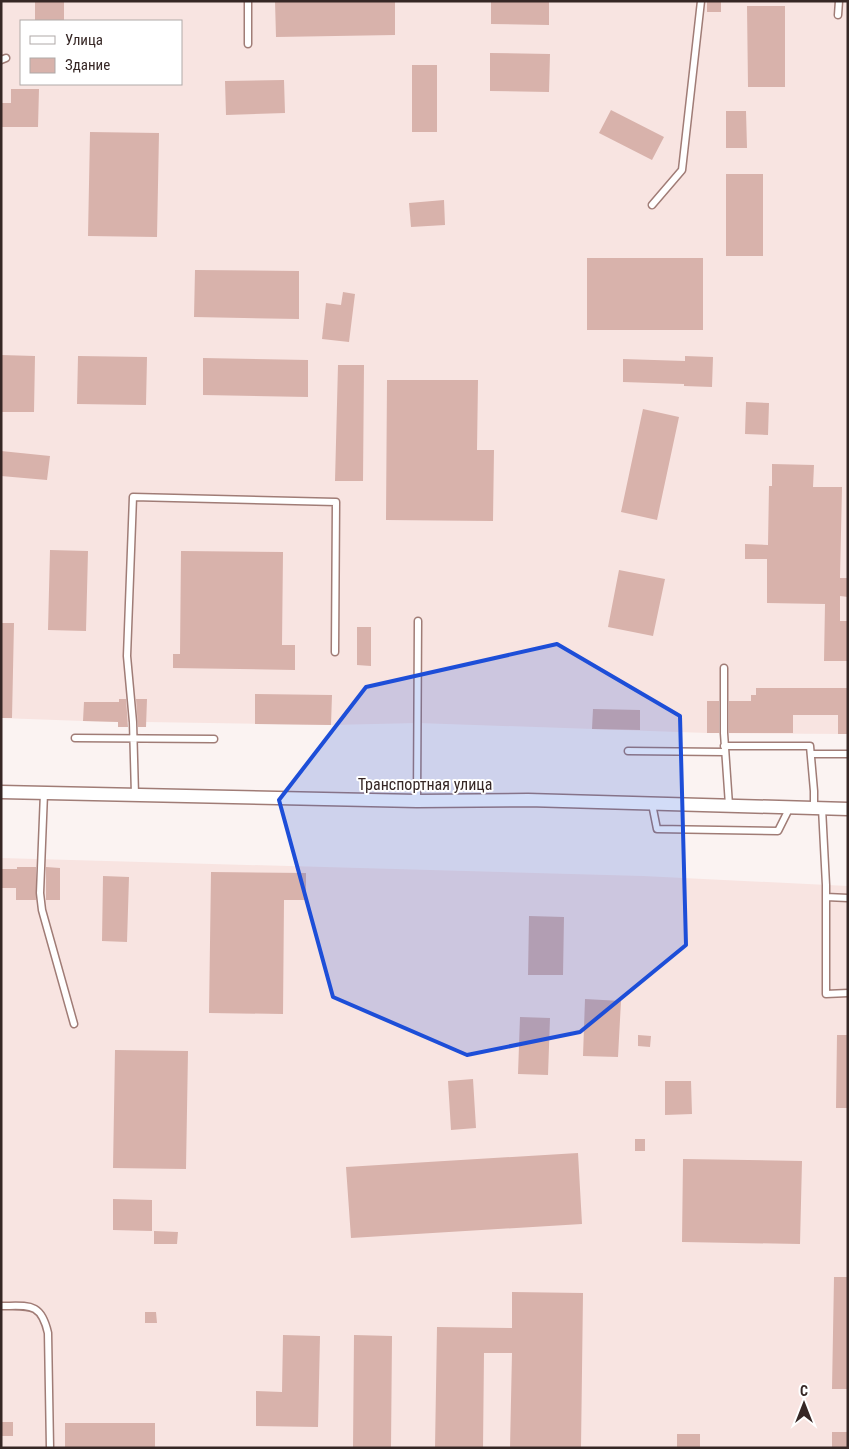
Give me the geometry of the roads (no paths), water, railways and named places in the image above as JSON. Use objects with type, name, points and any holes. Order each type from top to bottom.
[{"type":"street","name":"Транспортная улица","points":[[1,792],[417,801],[528,800],[848,809]]},
{"type":"lane","points":[[248,1],[248,44]]},
{"type":"lane","points":[[652,205],[682,170],[701,1]]},
{"type":"lane","points":[[838,15],[839,1]]},
{"type":"lane","points":[[135,795],[127,656],[133,497],[336,502],[335,652]]},
{"type":"lane","points":[[417,801],[418,621]]},
{"type":"lane","points":[[724,668],[725,749],[729,805]]},
{"type":"lane","points":[[76,738],[214,739]]},
{"type":"lane","points":[[628,751],[810,746],[826,897],[826,994],[848,993]]},
{"type":"lane","points":[[811,754],[848,754]]},
{"type":"lane","points":[[44,793],[40,893],[42,910],[74,1024]]},
{"type":"lane","points":[[652,804],[657,829],[778,831],[790,807]]},
{"type":"lane","points":[[826,897],[848,898]]},
{"type":"lane","points":[[1,1306],[27,1306],[36,1309],[45,1318],[48,1333],[50,1448]]}]
